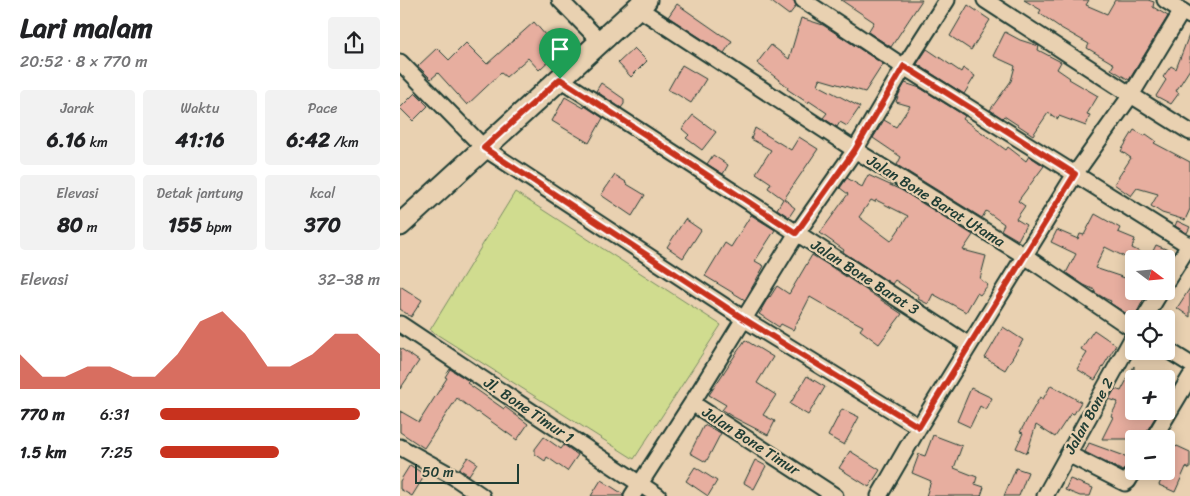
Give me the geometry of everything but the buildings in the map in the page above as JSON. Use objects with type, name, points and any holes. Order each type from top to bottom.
[{"type":"main road","points":[[400,225],[642,4]]},
{"type":"street","points":[[560,0],[600,41]]},
{"type":"street","points":[[803,0],[904,66],[1190,245],[1175,268]]},
{"type":"street","points":[[636,490],[692,403],[796,233],[855,150],[904,66],[947,0]]},
{"type":"street","points":[[985,0],[1190,132]]},
{"type":"street","points":[[879,496],[919,427],[1075,174],[1186,14],[1165,0]]},
{"type":"street","name":"Jalan Bone Barat Utama","points":[[642,4],[855,150],[1025,256],[1125,324]]},
{"type":"street","points":[[400,62],[484,148],[744,319],[919,427]]},
{"type":"street","name":"Jalan Bone Barat 3","points":[[560,79],[970,345]]},
{"type":"street","name":"Jl. Bone Timur 1","points":[[400,324],[636,490],[658,496]]},
{"type":"street","name":"Jalan Bone 2","points":[[1045,496],[1125,351]]},
{"type":"street","points":[[1175,355],[1190,364]]},
{"type":"street","points":[[1159,430],[1190,377]]},
{"type":"street","name":"Jalan Bone Timur","points":[[692,403],[835,496]]},
{"type":"street","points":[[400,446],[454,477],[482,496]]},
{"type":"street","points":[[1068,454],[1125,483],[1129,480]]},
{"type":"green space","points":[[515,192],[721,325],[634,459],[430,330]]},
{"type":"route","points":[[904,66],[1075,174],[919,427],[744,319],[484,148],[560,79],[796,233],[855,150],[904,66]]}]
